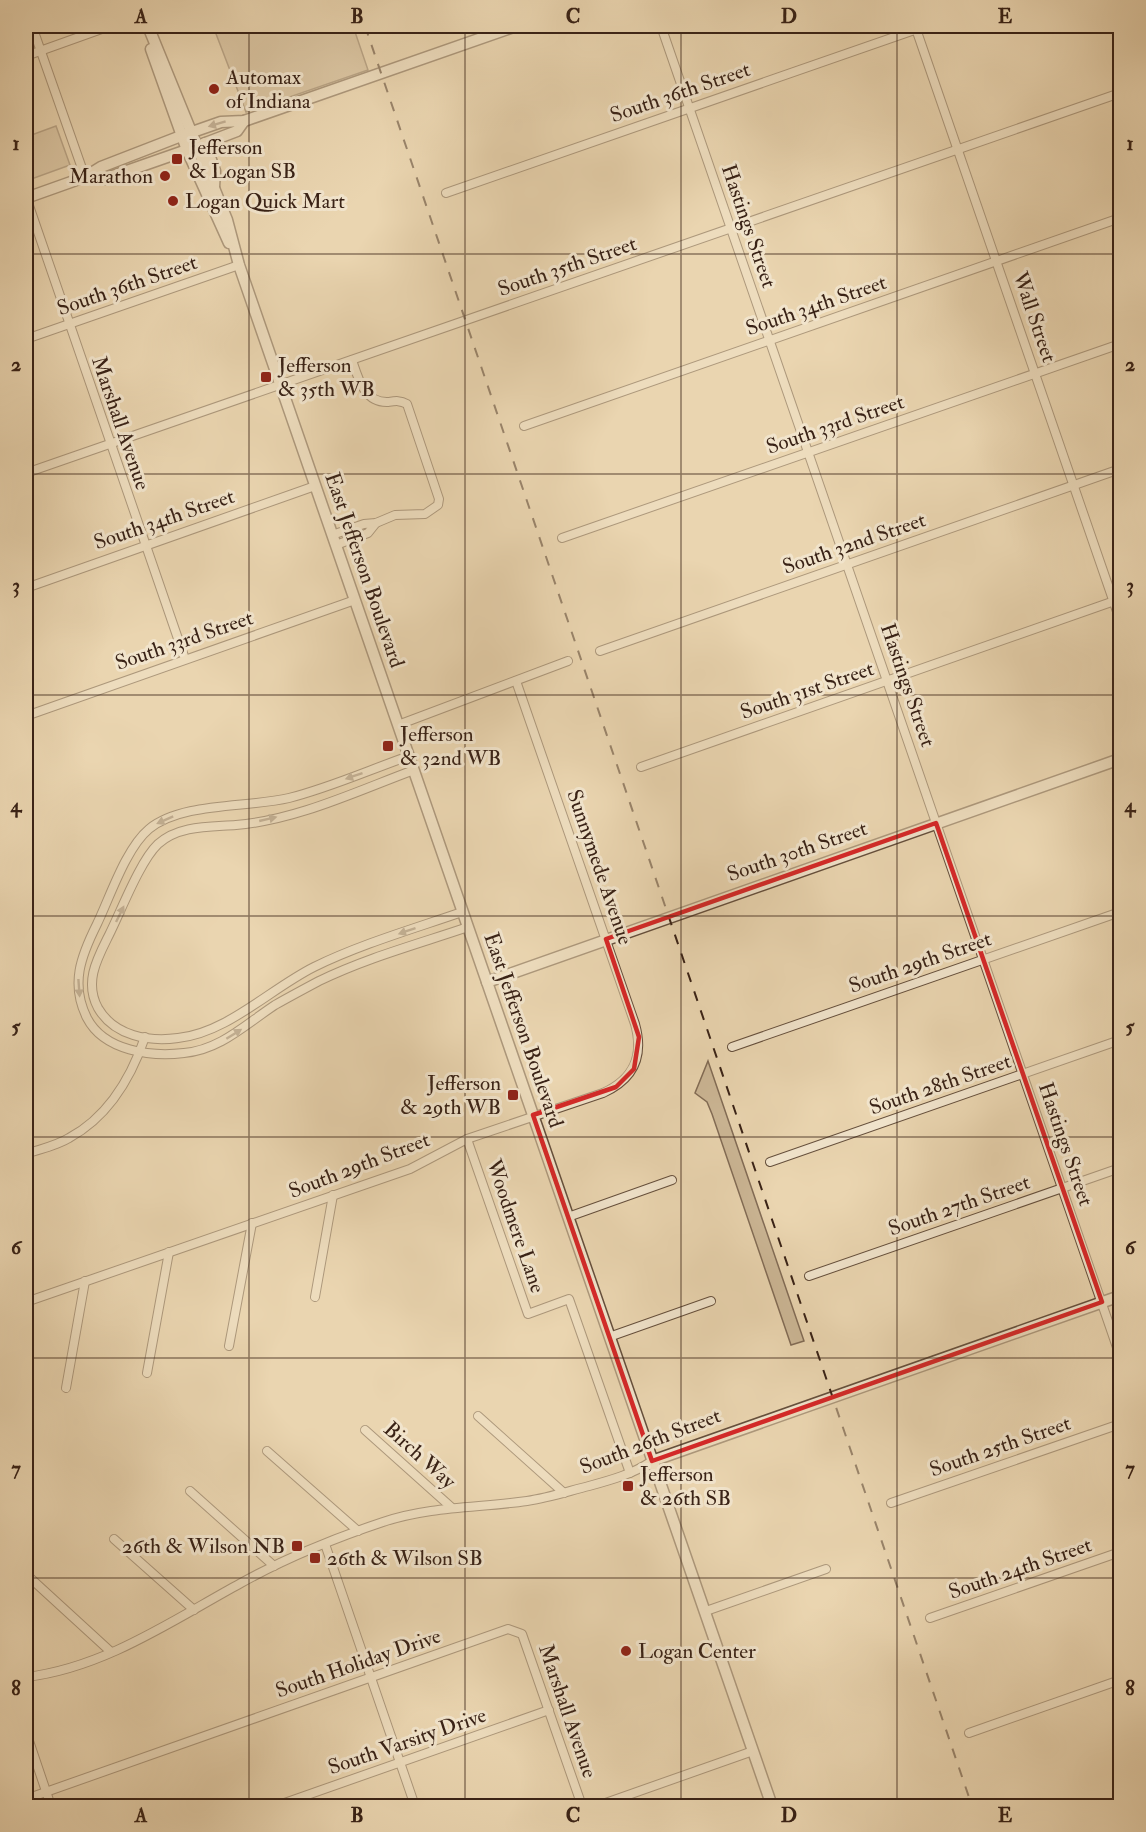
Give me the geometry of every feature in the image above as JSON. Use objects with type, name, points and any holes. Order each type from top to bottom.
[{"type":"street","points":[[32,26],[85,177]]},
{"type":"street","points":[[26,56],[110,26]]},
{"type":"street","name":"East Jefferson Boulevard","points":[[146,26],[186,134],[196,146],[227,220],[239,265]]},
{"type":"street","points":[[26,197],[85,177],[101,167],[186,134],[232,120],[244,121],[494,29],[516,26]]},
{"type":"street","name":"Hastings Street","points":[[661,26],[1120,1356]]},
{"type":"street","name":"South 36th Street","points":[[446,193],[916,27],[926,26]]},
{"type":"street","name":"Wall Street","points":[[916,27],[1074,486],[1117,600],[1120,620]]},
{"type":"street","name":"South 35th Street","points":[[26,473],[1120,93]]},
{"type":"street","points":[[85,177],[104,179],[237,131],[244,121]]},
{"type":"street","name":"East Jefferson Boulevard","points":[[196,146],[281,385],[772,1806]]},
{"type":"street","name":"Marshall Avenue","points":[[26,197],[185,659]]},
{"type":"street","name":"South 34th Street","points":[[524,426],[1120,218]]},
{"type":"street","name":"South 36th Street","points":[[26,339],[239,265]]},
{"type":"street","name":"South 33rd Street","points":[[562,538],[1120,344]]},
{"type":"street","points":[[334,540],[368,532],[376,524],[395,515],[425,514],[438,505],[439,494],[407,404],[401,401],[382,402],[369,396],[352,360]]},
{"type":"street","name":"South 32nd Street","points":[[600,651],[1120,470]]},
{"type":"street","name":"South 34th Street","points":[[26,588],[315,486]]},
{"type":"street","name":"South 33rd Street","points":[[26,716],[355,600]]},
{"type":"street","name":"South 31st Street","points":[[641,767],[1117,600]]},
{"type":"street","points":[[398,725],[568,661]]},
{"type":"street","name":"Sunnymede Avenue","points":[[516,681],[639,1037],[640,1050],[635,1066]]},
{"type":"street","points":[[409,756],[292,797],[252,805],[182,813],[156,824],[139,839],[82,953],[77,982],[83,1009],[99,1033],[111,1041],[140,1052],[185,1053],[209,1047],[234,1034],[276,1005],[340,971],[468,927]]},
{"type":"street","name":"South 30th Street","points":[[487,982],[1120,759]]},
{"type":"street","points":[[414,770],[275,818],[189,830],[171,835],[152,850],[95,963],[92,983],[96,1003],[110,1023],[132,1035],[177,1038],[203,1032],[224,1023],[269,992],[312,968],[371,943],[462,912]]},
{"type":"street","name":"South 29th Street","points":[[732,1047],[1120,912]]},
{"type":"street","points":[[26,1154],[69,1138],[92,1121],[121,1090],[146,1037]]},
{"type":"street","name":"South 28th Street","points":[[770,1162],[1120,1040]]},
{"type":"street","name":"South 29th Street","points":[[26,1302],[421,1165],[466,1139],[616,1087],[635,1066]]},
{"type":"street","name":"Woodmere Lane","points":[[466,1139],[528,1314],[569,1299],[630,1473]]},
{"type":"street","name":"South 27th Street","points":[[809,1276],[1120,1168]]},
{"type":"street","points":[[568,1217],[672,1180]]},
{"type":"street","points":[[315,1297],[333,1195]]},
{"type":"street","points":[[229,1346],[252,1223]]},
{"type":"street","points":[[147,1373],[170,1252]]},
{"type":"street","points":[[66,1388],[85,1281]]},
{"type":"street","name":"South 26th Street","points":[[26,1677],[55,1673],[111,1652],[274,1566],[357,1531],[407,1516],[451,1507],[516,1502],[564,1493],[630,1473],[652,1461],[1120,1296]]},
{"type":"street","points":[[609,1337],[711,1300]]},
{"type":"street","points":[[478,1416],[564,1493]]},
{"type":"street","name":"South 25th Street","points":[[891,1503],[1120,1424]]},
{"type":"street","name":"Birch Way","points":[[365,1430],[451,1507]]},
{"type":"street","points":[[267,1451],[357,1531]]},
{"type":"street","points":[[190,1491],[274,1566]]},
{"type":"street","points":[[114,1539],[194,1610]]},
{"type":"street","points":[[325,1544],[415,1806]]},
{"type":"street","name":"South 24th Street","points":[[930,1618],[1120,1552]]},
{"type":"street","points":[[706,1611],[826,1569]]},
{"type":"street","points":[[28,1576],[111,1652]]},
{"type":"street","name":"South Holiday Drive","points":[[26,1799],[508,1629],[516,1630]]},
{"type":"street","name":"Marshall Avenue","points":[[516,1630],[522,1634],[582,1806]]},
{"type":"street","points":[[969,1733],[1120,1680]]},
{"type":"street","name":"South Varsity Drive","points":[[276,1806],[549,1710]]},
{"type":"street","points":[[26,1732],[51,1806]]},
{"type":"street","points":[[597,1806],[753,1751]]},
{"type":"highlighted area","points":[[936,823],[1102,1302],[652,1461],[533,1115],[616,1087],[634,1069],[639,1037],[606,939]]},
{"type":"shaded area","points":[[213,26],[353,26],[368,70],[246,112]]},
{"type":"shaded area","points":[[56,126],[70,165],[26,181],[26,137]]},
{"type":"shaded area","points":[[708,1061],[804,1341],[791,1345],[712,1114],[707,1102],[695,1093]]},
{"type":"railway","points":[[365,26],[972,1806]]},
{"type":"place","name":"Automax of Indiana","points":[[214,89]]},
{"type":"place","name":"Jefferson & Logan SB","points":[[177,159]]},
{"type":"place","name":"Marathon","points":[[165,176]]},
{"type":"place","name":"Logan Quick Mart","points":[[173,201]]},
{"type":"place","name":"Jefferson & 35th WB","points":[[266,377]]},
{"type":"place","name":"Jefferson & 32nd WB","points":[[388,746]]},
{"type":"place","name":"Jefferson & 29th WB","points":[[513,1095]]},
{"type":"place","name":"Jefferson & 26th SB","points":[[628,1486]]},
{"type":"place","name":"26th & Wilson NB","points":[[297,1546]]},
{"type":"place","name":"26th & Wilson SB","points":[[315,1558]]},
{"type":"place","name":"Logan Center","points":[[626,1651]]}]
